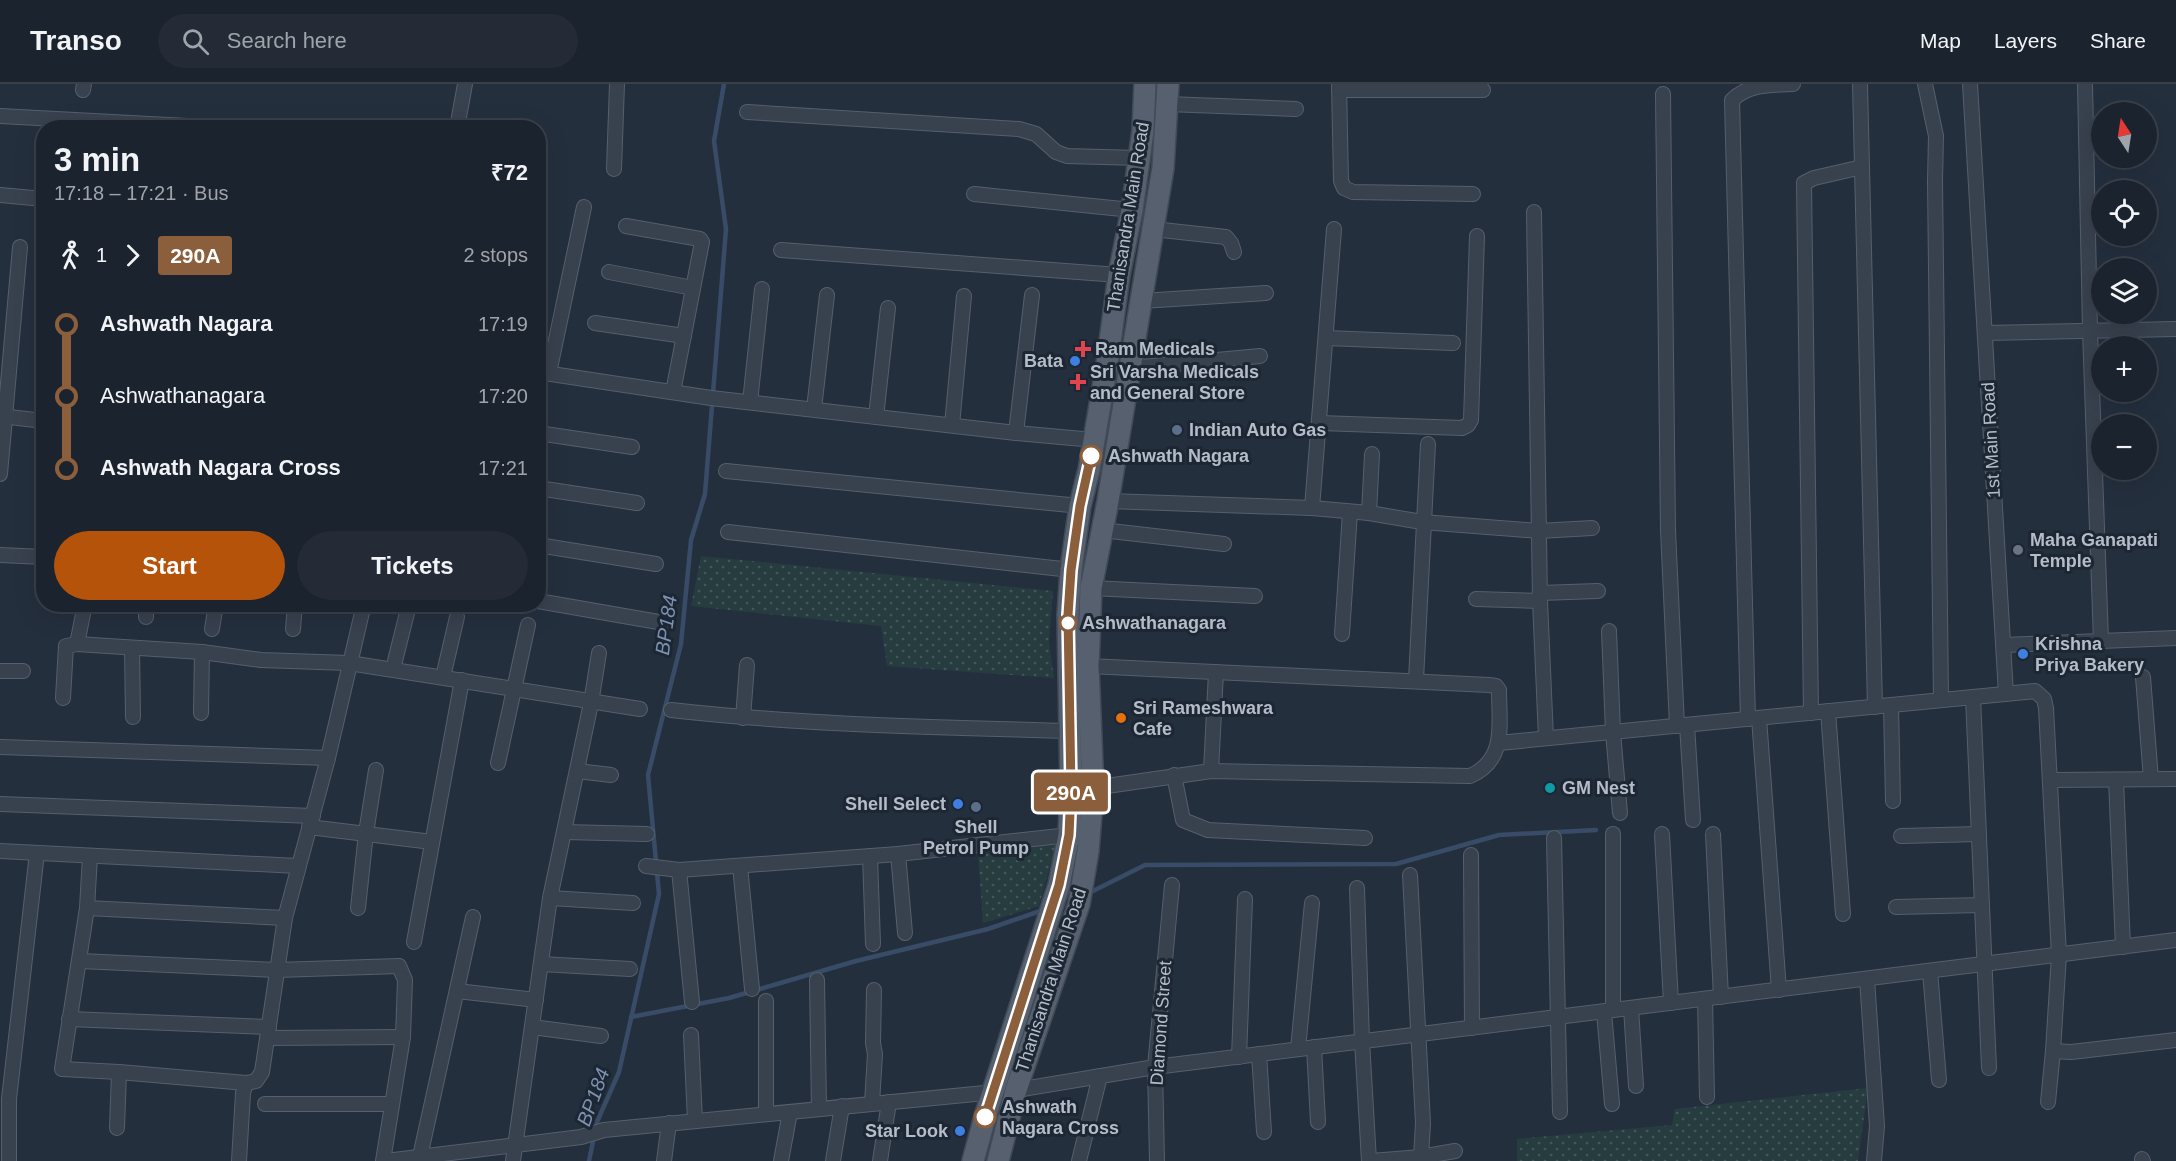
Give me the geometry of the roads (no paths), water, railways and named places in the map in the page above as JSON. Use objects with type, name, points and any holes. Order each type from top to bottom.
[{"type":"main road","name":"Thanisandra Main Road","points":[[973,1161],[1059,885],[1069,835],[1071,790],[1068,615],[1071,570],[1140,158],[1145,84]]},
{"type":"main road","name":"Thanisandra Main Road","points":[[998,1161],[1016,1090],[1079,904],[1088,851],[1093,789],[1088,666],[1091,588],[1131,368],[1163,168],[1167,94]]},
{"type":"street","points":[[458,120],[465,84]]},
{"type":"street","points":[[614,170],[617,84]]},
{"type":"street","points":[[1779,990],[1754,718],[1732,100],[1742,90],[1756,86],[1793,84]]},
{"type":"street","points":[[1860,84],[1875,706]]},
{"type":"street","points":[[1925,84],[1936,136],[1941,700]]},
{"type":"street","name":"1st Main Road","points":[[1970,84],[2006,694]]},
{"type":"street","points":[[2085,84],[2090,331],[2101,641]]},
{"type":"street","points":[[1473,194],[1353,192],[1344,188],[1341,181],[1339,87],[1483,90]]},
{"type":"street","points":[[1167,94],[1296,109]]},
{"type":"street","points":[[1663,94],[1668,530],[1682,725],[1693,820]]},
{"type":"street","points":[[747,112],[1019,129],[1036,134],[1056,152],[1067,156],[1140,158]]},
{"type":"street","points":[[0,116],[75,120]]},
{"type":"street","points":[[1811,713],[1804,183],[1814,178],[1862,167]]},
{"type":"street","points":[[974,194],[1132,210]]},
{"type":"street","points":[[0,195],[36,198]]},
{"type":"street","points":[[546,364],[584,207]]},
{"type":"street","points":[[1534,212],[1540,597],[1546,738]]},
{"type":"street","points":[[626,226],[702,240],[673,392]]},
{"type":"street","points":[[1153,229],[1226,237],[1234,252]]},
{"type":"street","points":[[1312,508],[1334,229]]},
{"type":"street","points":[[1320,423],[1462,428],[1468,425],[1471,420],[1477,236]]},
{"type":"street","points":[[0,474],[3,416],[20,247]]},
{"type":"street","points":[[781,250],[1119,275]]},
{"type":"street","points":[[609,272],[693,288]]},
{"type":"street","points":[[750,402],[762,288]]},
{"type":"street","points":[[1142,301],[1266,293]]},
{"type":"street","points":[[814,410],[827,295]]},
{"type":"street","points":[[1016,433],[1032,295]]},
{"type":"street","points":[[952,425],[964,296]]},
{"type":"street","points":[[876,417],[888,308]]},
{"type":"street","points":[[595,323],[684,336]]},
{"type":"street","points":[[1985,333],[2176,329]]},
{"type":"street","points":[[1326,338],[1453,343]]},
{"type":"street","points":[[1131,368],[1260,357]]},
{"type":"street","points":[[546,372],[727,400],[1094,440]]},
{"type":"street","points":[[3,416],[36,420]]},
{"type":"street","points":[[546,434],[632,447]]},
{"type":"street","points":[[1416,680],[1422,522],[1428,444]]},
{"type":"street","points":[[1369,513],[1372,454]]},
{"type":"street","points":[[726,471],[1080,506]]},
{"type":"street","points":[[546,489],[637,503]]},
{"type":"street","points":[[1108,501],[1312,508],[1369,513],[1422,522],[1539,531],[1592,528]]},
{"type":"street","points":[[1342,634],[1350,512]]},
{"type":"street","points":[[1102,530],[1224,544]]},
{"type":"street","points":[[728,532],[1071,570]]},
{"type":"street","points":[[546,546],[656,564]]},
{"type":"street","points":[[0,555],[36,557]]},
{"type":"street","points":[[1091,588],[1255,596]]},
{"type":"street","points":[[1476,599],[1540,597],[1598,591]]},
{"type":"street","points":[[546,602],[664,623]]},
{"type":"street","points":[[77,644],[83,612]]},
{"type":"street","points":[[212,629],[215,612]]},
{"type":"street","points":[[293,629],[294,612]]},
{"type":"street","points":[[90,856],[87,908],[62,1069],[246,1083],[256,1081],[262,1072],[285,918],[328,758],[362,612]]},
{"type":"street","points":[[393,669],[407,612]]},
{"type":"street","points":[[443,677],[457,617]]},
{"type":"street","points":[[498,763],[528,625]]},
{"type":"street","points":[[1609,631],[1613,732],[1620,813]]},
{"type":"street","points":[[2004,645],[2176,638]]},
{"type":"street","points":[[63,698],[66,646],[77,644],[202,652],[261,660],[349,663],[639,709]]},
{"type":"street","points":[[132,649],[133,717]]},
{"type":"street","points":[[201,713],[202,652]]},
{"type":"street","points":[[513,1161],[550,898],[599,653]]},
{"type":"street","points":[[743,718],[747,665]]},
{"type":"street","points":[[1071,790],[1093,789],[1211,771],[1470,776],[1483,771],[1492,760],[1499,743],[1499,690],[1496,686],[1416,680],[1088,666]]},
{"type":"street","points":[[0,671],[22,671]]},
{"type":"street","points":[[1211,771],[1216,672]]},
{"type":"street","points":[[2143,677],[2151,779]]},
{"type":"street","points":[[414,942],[462,680]]},
{"type":"street","points":[[1499,743],[2035,691],[2044,699],[2046,708],[2059,955],[2048,1102]]},
{"type":"street","points":[[1974,697],[1989,1068]]},
{"type":"street","points":[[1891,705],[1893,801]]},
{"type":"street","points":[[671,711],[743,718],[887,726],[1070,731]]},
{"type":"street","points":[[1828,711],[1843,914]]},
{"type":"street","points":[[0,747],[328,758]]},
{"type":"street","points":[[358,908],[376,770]]},
{"type":"street","points":[[577,771],[610,775]]},
{"type":"street","points":[[1174,776],[1183,820],[1208,830],[1365,838]]},
{"type":"street","points":[[2051,780],[2176,779]]},
{"type":"street","points":[[2116,780],[2123,947]]},
{"type":"street","points":[[0,804],[311,822],[366,833],[432,842]]},
{"type":"street","points":[[564,832],[647,834]]},
{"type":"street","points":[[1612,1104],[1609,1011],[1613,834]]},
{"type":"street","points":[[1662,834],[1671,1003]]},
{"type":"street","points":[[1713,834],[1721,997]]},
{"type":"street","points":[[1901,836],[1979,834]]},
{"type":"street","points":[[646,866],[679,870],[740,866],[898,854],[1069,835]]},
{"type":"street","points":[[1554,838],[1560,1112]]},
{"type":"street","points":[[0,851],[298,866]]},
{"type":"street","points":[[9,1161],[9,1099],[37,853]]},
{"type":"street","points":[[898,854],[905,933]]},
{"type":"street","points":[[1472,855],[1472,1028]]},
{"type":"street","points":[[870,856],[873,944]]},
{"type":"street","points":[[740,866],[752,989]]},
{"type":"street","points":[[679,870],[692,1002]]},
{"type":"street","points":[[1410,875],[1423,1123],[1421,1157]]},
{"type":"street","name":"Diamond Street","points":[[1158,1161],[1155,1067],[1172,885]]},
{"type":"street","points":[[1357,888],[1362,1041],[1370,1161],[1421,1157],[1455,1151]]},
{"type":"street","points":[[550,898],[633,903]]},
{"type":"street","points":[[1239,1057],[1245,899]]},
{"type":"street","points":[[1298,1049],[1312,903]]},
{"type":"street","points":[[1896,907],[1982,905]]},
{"type":"street","points":[[87,908],[285,918]]},
{"type":"street","points":[[419,1159],[473,917]]},
{"type":"street","points":[[80,961],[277,970],[399,966],[405,980],[403,1037],[384,1161],[419,1159],[581,1137],[604,1130],[1016,1090],[1155,1067],[2176,940]]},
{"type":"street","points":[[541,964],[630,969]]},
{"type":"street","points":[[1930,971],[1939,1080]]},
{"type":"street","points":[[1867,979],[1877,1126],[1874,1161]]},
{"type":"street","points":[[817,980],[819,1109]]},
{"type":"street","points":[[872,1103],[875,1054],[873,1043],[874,990]]},
{"type":"street","points":[[456,991],[536,1000]]},
{"type":"street","points":[[1705,999],[1707,1097]]},
{"type":"street","points":[[766,1001],[766,1114]]},
{"type":"street","points":[[1631,1008],[1636,1086]]},
{"type":"street","points":[[69,1019],[269,1032],[403,1037]]},
{"type":"street","points":[[532,1027],[601,1036]]},
{"type":"street","points":[[691,1035],[695,1121]]},
{"type":"street","points":[[2053,1051],[2072,1053],[2176,1040]]},
{"type":"street","points":[[1314,1047],[1318,1122]]},
{"type":"street","points":[[1259,1054],[1264,1132]]},
{"type":"street","points":[[117,1128],[119,1072]]},
{"type":"street","points":[[1079,1161],[1100,1076]]},
{"type":"street","points":[[239,1161],[243,1093],[246,1083]]},
{"type":"street","points":[[880,1161],[889,1102]]},
{"type":"street","points":[[265,1104],[392,1104]]},
{"type":"street","points":[[833,1161],[842,1106]]},
{"type":"street","points":[[781,1161],[790,1112]]},
{"type":"street","points":[[664,1161],[669,1123]]},
{"type":"waterway","name":"BP184","points":[[589,1161],[597,1122],[619,1072],[659,894],[648,775],[681,644],[691,540],[705,494],[726,229],[714,141],[724,84]]},
{"type":"waterway","points":[[1089,893],[1145,865],[1396,864],[1499,835],[1596,830]]},
{"type":"waterway","points":[[631,1017],[729,998],[856,961],[988,929],[1043,910]]},
{"type":"place","name":"Ram Medicals","points":[[1083,349]]},
{"type":"place","name":"Bata","points":[[1075,361]]},
{"type":"place","name":"Sri Varsha Medicals and General Store","points":[[1078,382]]},
{"type":"place","name":"Indian Auto Gas","points":[[1177,430]]},
{"type":"place","name":"Ashwath Nagara","points":[[1091,456]]},
{"type":"place","name":"Maha Ganapati Temple","points":[[2018,550]]},
{"type":"place","name":"Ashwathanagara","points":[[1068,623]]},
{"type":"place","name":"Krishna Priya Bakery","points":[[2023,654]]},
{"type":"place","name":"Sri Rameshwara Cafe","points":[[1121,718]]},
{"type":"place","name":"GM Nest","points":[[1550,788]]},
{"type":"place","name":"Shell Select","points":[[958,804]]},
{"type":"place","name":"Shell Petrol Pump","points":[[976,807]]},
{"type":"place","name":"Ashwath Nagara Cross","points":[[985,1117]]},
{"type":"place","name":"Star Look","points":[[960,1131]]}]
